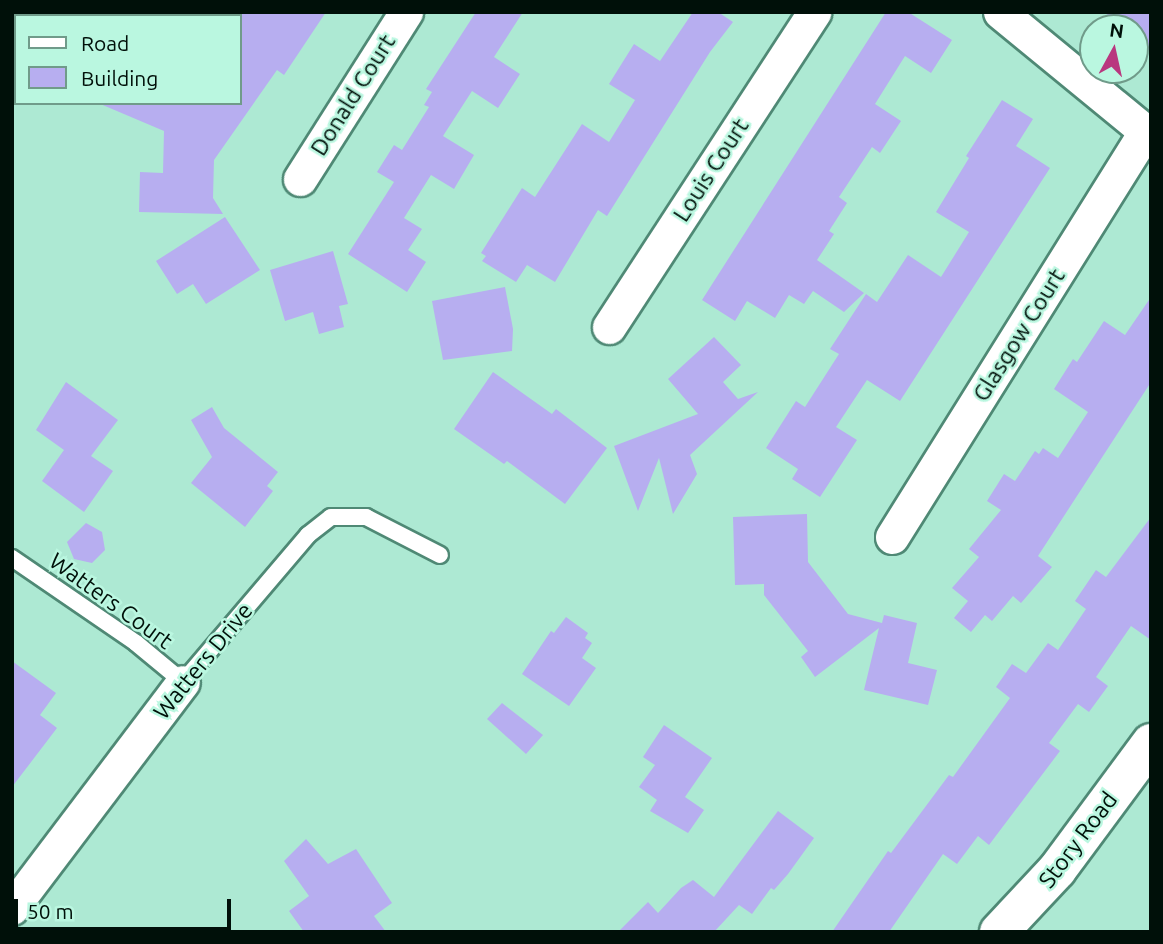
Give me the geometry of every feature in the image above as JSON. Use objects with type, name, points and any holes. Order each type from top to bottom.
[{"type":"street","name":"Donald Court","points":[[300,179],[406,12]]},
{"type":"street","name":"Louis Court","points":[[609,327],[814,12]]},
{"type":"street","points":[[1000,12],[1148,134]]},
{"type":"street","name":"Glasgow Court","points":[[892,537],[1148,134]]},
{"type":"street","name":"Watters Drive","points":[[12,908],[183,682]]},
{"type":"street","name":"Story Road","points":[[999,932],[1057,870],[1151,743]]},
{"type":"lane","name":"Watters Drive","points":[[183,682],[308,535],[331,517],[366,517],[440,555]]},
{"type":"lane","name":"Watters Court","points":[[12,558],[136,643],[183,682]]},
{"type":"building","points":[[326,12],[284,75],[277,70],[214,160],[213,198],[223,214],[139,212],[140,172],[163,173],[164,131],[103,105],[242,105],[240,14]]},
{"type":"building","points":[[476,12],[523,12],[494,57],[520,74],[498,108],[472,91],[443,136],[474,155],[454,189],[431,175],[404,218],[422,229],[408,250],[426,262],[407,292],[348,254],[394,182],[377,172],[394,145],[402,150],[429,107],[424,105],[432,92],[426,89]]},
{"type":"building","points":[[693,12],[718,12],[733,22],[710,52],[607,216],[598,210],[555,282],[527,265],[516,282],[482,261],[486,256],[481,253],[522,188],[535,197],[582,124],[609,142],[635,100],[609,84],[634,44],[660,61]]},
{"type":"building","points":[[886,12],[908,12],[952,40],[931,73],[905,56],[875,104],[901,121],[880,153],[872,147],[839,197],[847,203],[829,231],[834,234],[817,260],[864,293],[844,312],[813,291],[804,304],[789,295],[775,318],[747,301],[735,321],[702,300]]},
{"type":"building","points":[[1104,12],[1151,12],[1151,52],[1149,14]]},
{"type":"building","points":[[1002,100],[1033,119],[1016,146],[1050,168],[900,401],[867,380],[836,427],[857,440],[820,497],[792,479],[798,469],[766,448],[796,401],[805,407],[839,354],[830,349],[866,294],[877,302],[908,255],[941,277],[969,232],[936,212],[969,158],[966,156]]},
{"type":"building","points":[[225,217],[260,270],[206,304],[193,284],[177,294],[156,261]]},
{"type":"building","points":[[333,251],[348,304],[339,306],[344,327],[319,334],[313,312],[285,321],[270,270]]},
{"type":"building","points":[[505,287],[513,329],[512,351],[443,360],[432,301]]},
{"type":"building","points":[[1151,297],[1151,382],[1038,556],[1052,567],[1021,603],[1013,596],[992,621],[985,615],[971,632],[954,618],[968,601],[952,588],[979,557],[969,549],[1001,510],[987,501],[1004,474],[1015,481],[1035,451],[1039,454],[1043,448],[1058,458],[1088,412],[1054,389],[1073,359],[1077,362],[1104,321],[1125,335]]},
{"type":"building","points":[[714,337],[741,365],[723,382],[738,399],[758,392],[690,455],[697,474],[673,514],[659,458],[638,511],[614,446],[698,414],[668,379]]},
{"type":"building","points":[[493,372],[552,414],[556,409],[607,448],[565,504],[507,461],[504,464],[454,429]]},
{"type":"building","points":[[66,382],[118,420],[91,456],[113,471],[84,512],[42,481],[64,450],[36,430]]},
{"type":"building","points":[[212,407],[224,428],[278,472],[267,486],[273,491],[245,527],[191,483],[212,457],[191,420]]},
{"type":"building","points":[[807,514],[808,562],[848,614],[882,623],[884,615],[917,623],[908,663],[937,670],[928,705],[864,690],[879,628],[815,677],[801,657],[808,651],[764,595],[764,584],[735,585],[733,517]]},
{"type":"building","points":[[1151,517],[1151,640],[1131,626],[1096,677],[1108,686],[1089,712],[1078,704],[1049,743],[1060,751],[989,845],[978,836],[957,864],[943,854],[889,932],[832,932],[888,851],[891,853],[949,775],[953,777],[1010,698],[996,687],[1012,664],[1026,673],[1048,643],[1058,650],[1086,609],[1075,601],[1096,570],[1106,577]]},
{"type":"building","points":[[86,523],[102,532],[105,550],[92,563],[74,559],[67,542]]},
{"type":"building","points":[[566,617],[588,633],[585,638],[592,643],[582,658],[596,668],[569,706],[522,674],[551,631],[554,633]]},
{"type":"building","points":[[12,661],[56,693],[40,715],[57,728],[12,787]]},
{"type":"building","points":[[502,703],[543,735],[526,754],[487,719]]},
{"type":"building","points":[[664,725],[712,758],[685,797],[704,810],[688,833],[650,811],[657,800],[639,787],[655,765],[643,757]]},
{"type":"building","points":[[778,811],[814,838],[788,874],[774,890],[771,888],[752,914],[739,905],[714,932],[618,932],[648,902],[658,913],[681,888],[693,880],[714,897]]},
{"type":"building","points":[[306,839],[328,864],[356,849],[392,903],[374,916],[386,932],[304,932],[289,911],[309,896],[284,861]]}]
